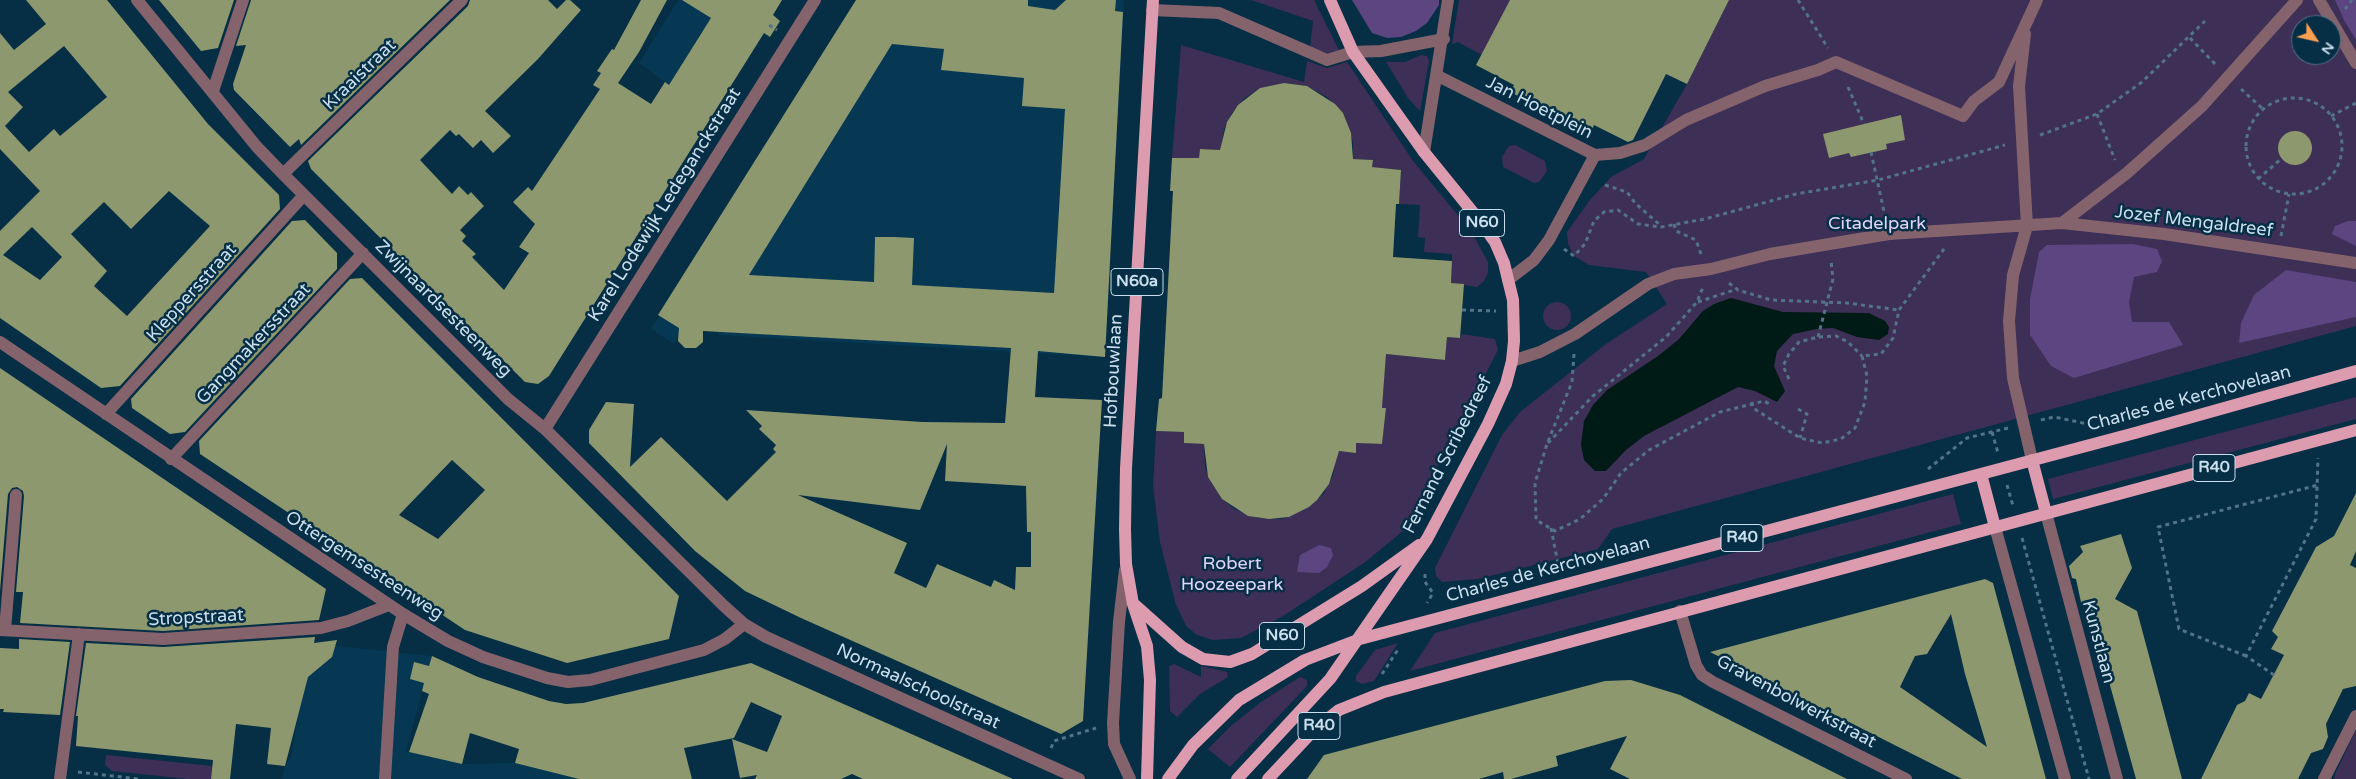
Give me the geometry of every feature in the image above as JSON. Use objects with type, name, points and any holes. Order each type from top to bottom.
[{"type":"main road","name":"N60","points":[[1330,0],[1353,52]]},
{"type":"main road","name":"Hofbouwlaan","points":[[1147,779],[1150,672],[1147,646],[1133,604],[1126,564],[1126,468],[1152,5]]},
{"type":"main road","name":"Fernand Scribedreef","points":[[1237,779],[1330,680],[1427,539],[1488,424],[1506,384],[1512,361],[1514,321],[1508,280],[1495,242],[1424,152],[1353,52]]},
{"type":"main road","name":"Charles de Kerchovelaan","points":[[1168,779],[1193,745],[1239,700],[1305,660],[1360,639],[2003,469],[2356,371]]},
{"type":"main road","name":"R40","points":[[1268,779],[1314,730],[1339,710],[1362,700],[1680,611],[2356,430]]},
{"type":"main road","points":[[2032,460],[2046,513]]},
{"type":"main road","points":[[1981,474],[1995,526]]},
{"type":"main road","name":"N60","points":[[1133,604],[1182,646],[1203,658],[1230,662],[1252,654],[1354,592],[1427,539]]},
{"type":"street","name":"Zwijnaardsesteenweg","points":[[136,0],[213,91],[257,147],[283,174],[508,398],[545,429],[744,624]]},
{"type":"street","points":[[213,91],[243,0]]},
{"type":"street","name":"Kraaistraat","points":[[283,174],[462,0]]},
{"type":"street","name":"Karel Lodewijk Ledeganckstraat","points":[[545,429],[814,0]]},
{"type":"street","points":[[1424,152],[1444,39],[1448,0]]},
{"type":"street","points":[[1595,155],[1620,153],[1645,145],[1686,120],[1704,112],[1765,86],[1818,70],[1836,62],[1963,116],[1974,101],[1999,82],[2038,0]]},
{"type":"street","points":[[2062,223],[2128,173],[2202,106],[2297,0]]},
{"type":"street","points":[[2319,0],[2356,63]]},
{"type":"street","points":[[1152,5],[1219,13],[1323,59],[1353,52],[1381,51],[1444,39]]},
{"type":"street","points":[[2027,22],[2019,86],[2027,226],[2013,275],[2009,321],[2013,378],[2022,425],[2032,460]]},
{"type":"street","name":"Jan Hoetplein","points":[[1438,76],[1595,155],[1549,240],[1534,260],[1508,280]]},
{"type":"street","name":"Kleppersstraat","points":[[106,414],[304,195]]},
{"type":"street","name":"Jozef Mengaldreef","points":[[1512,361],[1540,352],[1575,334],[1648,284],[1674,274],[1889,234],[2062,223],[2278,250],[2356,263]]},
{"type":"street","name":"Gangmakersstraat","points":[[171,458],[363,253]]},
{"type":"street","name":"Ottergemsesteenweg","points":[[0,342],[389,605],[448,641],[484,657],[547,678],[568,682],[590,680],[704,650],[725,640],[744,624]]},
{"type":"street","points":[[2,630],[16,495]]},
{"type":"street","name":"Kunstlaan","points":[[2046,513],[2117,779]]},
{"type":"street","points":[[1995,526],[2065,779]]},
{"type":"street","name":"Hofbouwlaan","points":[[1126,564],[1119,622],[1113,723],[1114,744],[1130,779]]},
{"type":"street","name":"Stropstraat","points":[[2,630],[163,639],[320,628],[348,621],[389,605]]},
{"type":"street","name":"Gravenbolwerkstraat","points":[[1680,611],[1696,665],[1702,675],[1906,779]]},
{"type":"street","points":[[385,779],[393,646],[403,614]]},
{"type":"street","name":"Normaalschoolstraat","points":[[744,624],[766,637],[1079,779]]},
{"type":"street","points":[[60,774],[79,634]]},
{"type":"street","points":[[2324,779],[2356,716]]},
{"type":"path","points":[[1798,0],[1836,62],[1864,124]]},
{"type":"path","points":[[1574,256],[1585,244],[1594,221],[1604,212],[1618,210],[1638,224],[1661,226],[1705,219],[1796,194],[1878,180],[2023,140],[2097,114],[2142,82],[2190,38],[2205,21]]},
{"type":"path","points":[[2190,38],[2228,78],[2263,109]]},
{"type":"path","points":[[2299,98],[2311,101],[2332,116],[2338,126],[2342,151],[2333,174],[2314,190],[2289,194],[2278,192],[2258,179],[2251,168],[2246,143],[2248,130],[2263,109],[2274,102],[2299,98]]},
{"type":"path","points":[[2332,116],[2356,103]]},
{"type":"path","points":[[2097,114],[2116,164]]},
{"type":"path","points":[[1871,152],[1889,234]]},
{"type":"path","points":[[2258,179],[2281,159]]},
{"type":"path","points":[[1604,185],[1627,192],[1635,203],[1661,226]]},
{"type":"path","points":[[2278,250],[2289,194]]},
{"type":"path","points":[[1674,224],[1676,230],[1696,240],[1707,269],[1736,289],[1771,300],[1829,302],[1899,310]]},
{"type":"path","points":[[1862,356],[1881,354],[1893,338],[1899,310],[1944,248],[1946,229]]},
{"type":"path","points":[[1818,337],[1834,279],[1829,244]]},
{"type":"path","points":[[1546,444],[1593,396],[1666,337],[1697,302],[1707,269]]},
{"type":"path","points":[[1697,302],[1736,289]]},
{"type":"path","points":[[1462,310],[1498,312]]},
{"type":"path","points":[[1575,334],[1572,382],[1546,444],[1535,483],[1536,520],[1556,531],[1580,519],[1603,499],[1621,473],[1649,450],[1720,412],[1752,402],[1764,401],[1771,405]]},
{"type":"path","points":[[1752,402],[1753,408],[1800,438],[1822,443],[1841,439],[1855,428],[1865,402],[1867,376],[1862,356],[1848,342],[1836,336],[1818,337],[1799,342],[1789,354],[1783,366],[1788,379]]},
{"type":"path","points":[[1798,409],[1807,414],[1800,438]]},
{"type":"path","points":[[2022,425],[2054,417],[2098,426]]},
{"type":"path","points":[[1924,472],[1967,438],[1992,432],[2089,779]]},
{"type":"path","points":[[2246,656],[2316,519],[2319,440]]},
{"type":"path","points":[[2274,675],[2246,656],[2179,629],[2158,527],[2318,485]]},
{"type":"path","points":[[1550,528],[1563,585]]},
{"type":"path","points":[[1044,764],[1054,741],[1113,723]]},
{"type":"path","points":[[60,774],[139,779]]},
{"type":"shaded area","points":[[678,0],[782,0],[717,106],[673,79],[669,85],[639,63]]},
{"type":"shaded area","points":[[861,0],[1124,0],[1105,357],[718,335],[718,330],[702,329],[680,342],[677,339],[674,344],[651,329]]},
{"type":"shaded area","points":[[1352,0],[1439,0],[1439,5],[1427,23],[1416,31],[1401,37],[1387,38],[1372,33]]},
{"type":"shaded area","points":[[2335,0],[2356,0],[2356,40],[2344,20]]},
{"type":"shaded area","points":[[2348,221],[2356,221],[2356,246],[2332,234],[2335,226]]},
{"type":"shaded area","points":[[2133,244],[2157,249],[2162,261],[2157,272],[2134,277],[2129,302],[2132,322],[2169,322],[2183,345],[2074,378],[2051,366],[2030,335],[2030,299],[2039,252],[2047,245]]},
{"type":"shaded area","points":[[2286,270],[2356,282],[2356,317],[2239,343],[2241,323],[2254,295]]},
{"type":"shaded area","points":[[1731,298],[1783,312],[1869,313],[1885,321],[1889,327],[1888,334],[1879,340],[1857,337],[1833,328],[1793,334],[1777,351],[1774,366],[1785,391],[1777,402],[1755,391],[1738,387],[1644,436],[1626,450],[1606,471],[1595,471],[1584,460],[1581,445],[1584,421],[1593,405],[1607,390],[1658,356],[1678,340],[1703,311],[1714,304]]},
{"type":"shaded area","points":[[1319,545],[1331,548],[1333,555],[1327,567],[1319,573],[1297,572],[1300,555]]},
{"type":"shaded area","points":[[317,644],[432,656],[406,751],[462,764],[515,763],[579,779],[282,779],[285,766],[291,756],[299,710]]},
{"type":"green space","points":[[1251,0],[1314,0],[1339,50],[1328,53],[1310,48],[1313,21]]},
{"type":"green space","points":[[1459,0],[1510,0],[1482,55],[1458,42],[1452,44]]},
{"type":"green space","name":"Citadelpark","points":[[1729,0],[2356,0],[2356,326],[1612,529],[1598,549],[1478,579],[1442,582],[1436,576],[1435,568],[1502,435],[1520,412],[1606,344],[1667,304],[1646,272],[1589,265],[1574,256],[1568,244],[1567,232],[1590,200],[1611,177],[1644,159],[1687,84]]},
{"type":"green space","points":[[1181,45],[1304,82],[1307,61],[1327,68],[1347,62],[1413,161],[1471,231],[1488,262],[1488,273],[1484,281],[1477,287],[1451,283],[1452,254],[1424,252],[1425,238],[1418,237],[1420,205],[1399,204],[1401,170],[1372,167],[1372,160],[1353,159],[1353,142],[1343,113],[1327,97],[1307,86],[1284,83],[1260,88],[1245,98],[1232,113],[1224,129],[1221,150],[1200,149],[1199,158],[1172,158]]},
{"type":"green space","points":[[1421,55],[1427,56],[1429,61],[1420,111],[1408,98],[1386,62],[1405,62]]},
{"type":"green space","points":[[1515,145],[1545,161],[1547,171],[1539,182],[1534,183],[1503,167],[1502,157],[1509,146]]},
{"type":"green space","points":[[1557,302],[1567,306],[1571,316],[1567,326],[1557,330],[1547,326],[1543,316],[1547,306]]},
{"type":"green space","name":"Robert Hoozeepark","points":[[1462,334],[1495,339],[1498,350],[1403,531],[1364,563],[1283,616],[1241,638],[1213,640],[1197,635],[1186,626],[1176,605],[1160,542],[1153,486],[1156,431],[1184,432],[1184,443],[1204,444],[1205,466],[1208,477],[1222,499],[1236,510],[1258,518],[1281,519],[1289,517],[1309,507],[1324,493],[1333,475],[1336,451],[1356,452],[1356,443],[1382,444],[1386,409],[1382,408],[1386,354],[1445,360],[1447,337],[1460,338]]},
{"type":"green space","points":[[2356,397],[2356,419],[2053,499],[2048,479]]},
{"type":"green space","points":[[1953,494],[1961,524],[1410,671],[1435,633]]},
{"type":"green space","points":[[1398,643],[1374,681],[1362,684],[1356,681],[1356,676],[1375,650]]},
{"type":"green space","points":[[1174,664],[1201,677],[1201,666],[1227,672],[1228,677],[1200,694],[1177,717],[1170,711],[1169,666]]},
{"type":"green space","points":[[1300,677],[1307,680],[1307,686],[1230,767],[1208,749],[1232,725],[1261,702]]},
{"type":"green space","points":[[2356,730],[2356,779],[2334,779],[2336,772]]},
{"type":"green space","points":[[106,755],[212,766],[211,779],[188,779],[112,771],[105,765]]},
{"type":"building","points":[[26,0],[107,0],[208,124],[279,195],[280,209],[120,386],[101,388],[0,318],[0,231],[40,191],[0,149],[0,33],[14,50],[46,24]],"holes":[[[64,46],[107,97],[60,136],[54,129],[29,152],[5,126],[23,107],[8,92]],[[169,191],[210,226],[127,316],[94,286],[107,271],[71,234],[104,202],[131,229]],[[32,227],[62,257],[40,280],[3,255]]]},
{"type":"building","points":[[159,0],[234,0],[218,48],[201,51]]},
{"type":"building","points":[[251,0],[450,0],[301,145],[299,139],[290,147],[234,90],[233,84],[246,45],[236,46]]},
{"type":"building","points":[[470,0],[548,0],[557,9],[566,0],[570,0],[581,10],[538,59],[485,111],[511,136],[493,153],[481,140],[473,148],[459,134],[456,136],[450,130],[420,160],[452,194],[459,186],[468,195],[471,192],[484,206],[460,230],[466,236],[462,241],[476,254],[472,257],[504,290],[529,253],[519,247],[535,224],[513,202],[528,187],[532,191],[600,89],[593,85],[601,73],[597,71],[612,49],[614,50],[641,0],[667,0],[639,52],[618,83],[651,104],[665,82],[669,85],[711,18],[682,0],[782,0],[773,15],[780,21],[770,37],[764,33],[549,376],[538,384],[525,382],[311,169],[308,161],[468,6]]},
{"type":"building","points":[[856,0],[1028,0],[1028,6],[1055,10],[1066,0],[1116,0],[1115,11],[1123,12],[1105,357],[1038,351],[1035,397],[1102,400],[1083,721],[1061,734],[801,618],[745,591],[695,551],[589,443],[589,430],[606,402],[634,404],[630,467],[661,437],[727,501],[776,452],[773,449],[776,445],[759,429],[762,426],[746,410],[922,422],[1005,423],[1011,348],[703,331],[703,342],[696,348],[685,348],[678,341],[679,328],[658,315]],"holes":[[[892,44],[944,49],[941,70],[1024,78],[1022,106],[1065,109],[1054,293],[912,285],[914,238],[875,237],[874,282],[749,275]],[[947,444],[945,481],[1026,486],[1027,532],[1031,532],[1031,567],[1016,567],[1015,590],[994,580],[991,587],[937,564],[926,588],[894,573],[907,543],[798,495],[920,510]]]},
{"type":"building","points":[[1510,0],[1729,0],[1687,84],[1666,74],[1633,140],[1628,142],[1594,125],[1591,132],[1510,92],[1514,85],[1476,65]]},
{"type":"building","points":[[1284,83],[1307,86],[1335,104],[1343,113],[1351,133],[1353,159],[1373,160],[1372,167],[1401,170],[1399,204],[1396,204],[1393,257],[1452,261],[1451,283],[1464,284],[1460,338],[1447,337],[1445,360],[1386,354],[1382,408],[1386,408],[1382,444],[1356,443],[1356,453],[1339,451],[1329,484],[1317,500],[1309,507],[1289,517],[1269,519],[1248,516],[1222,499],[1208,477],[1204,444],[1184,443],[1184,432],[1156,431],[1159,399],[1162,398],[1173,191],[1170,191],[1172,158],[1199,158],[1200,149],[1220,150],[1227,122],[1238,105],[1260,88]]},
{"type":"building","points":[[1901,115],[1905,140],[1886,144],[1887,149],[1851,157],[1849,153],[1829,158],[1823,134]]},
{"type":"building","points":[[2295,131],[2307,136],[2312,148],[2307,160],[2295,165],[2283,160],[2278,148],[2283,136]]},
{"type":"building","points":[[305,220],[337,253],[337,269],[185,432],[170,434],[132,408],[131,399],[292,221]]},
{"type":"building","points":[[362,278],[679,596],[669,639],[567,663],[465,630],[200,454],[199,441],[350,279]],"holes":[[[452,460],[485,490],[438,539],[399,515]]]},
{"type":"building","points":[[0,368],[326,589],[319,620],[163,631],[20,623],[23,592],[16,592],[24,496],[23,491],[17,487],[12,488],[8,494],[0,591]]},
{"type":"building","points":[[2356,493],[2356,551],[2350,565],[2356,568],[2356,686],[2343,689],[2326,724],[2328,737],[2323,749],[2311,753],[2298,779],[2201,779],[2237,705],[2245,701],[2249,693],[2261,699],[2284,655],[2271,649],[2278,637],[2272,631],[2316,547],[2334,536]]},
{"type":"building","points":[[2121,534],[2132,568],[2115,599],[2137,611],[2182,779],[2136,779],[2088,606],[2082,607],[2076,579],[2072,578],[2069,566],[2083,552],[2080,546]]},
{"type":"building","points":[[1985,579],[1993,583],[2046,779],[1962,779],[1710,652]],"holes":[[[1951,614],[1965,674],[1987,747],[1900,687],[1915,656],[1927,654]]]},
{"type":"building","points":[[315,637],[314,643],[337,640],[332,657],[308,677],[285,766],[267,764],[271,728],[236,724],[230,779],[211,779],[213,760],[76,746],[78,716],[76,716],[86,643],[163,647]]},
{"type":"building","points":[[19,639],[70,642],[60,715],[3,712],[4,709],[0,709],[0,648],[19,649]]},
{"type":"building","points":[[432,656],[478,677],[549,701],[566,704],[583,703],[751,663],[1013,779],[863,779],[852,774],[841,779],[755,779],[757,775],[740,778],[732,739],[767,752],[782,716],[751,702],[734,738],[684,748],[692,779],[579,779],[515,763],[519,749],[470,733],[462,764],[409,752],[429,694],[422,691],[424,683],[410,679],[414,662],[429,666]]},
{"type":"building","points":[[1631,680],[1680,695],[1847,779],[1630,779],[1610,769],[1627,736],[1556,756],[1558,766],[1511,779],[1504,779],[1503,772],[1479,779],[1307,779],[1324,755],[1605,681]]}]
